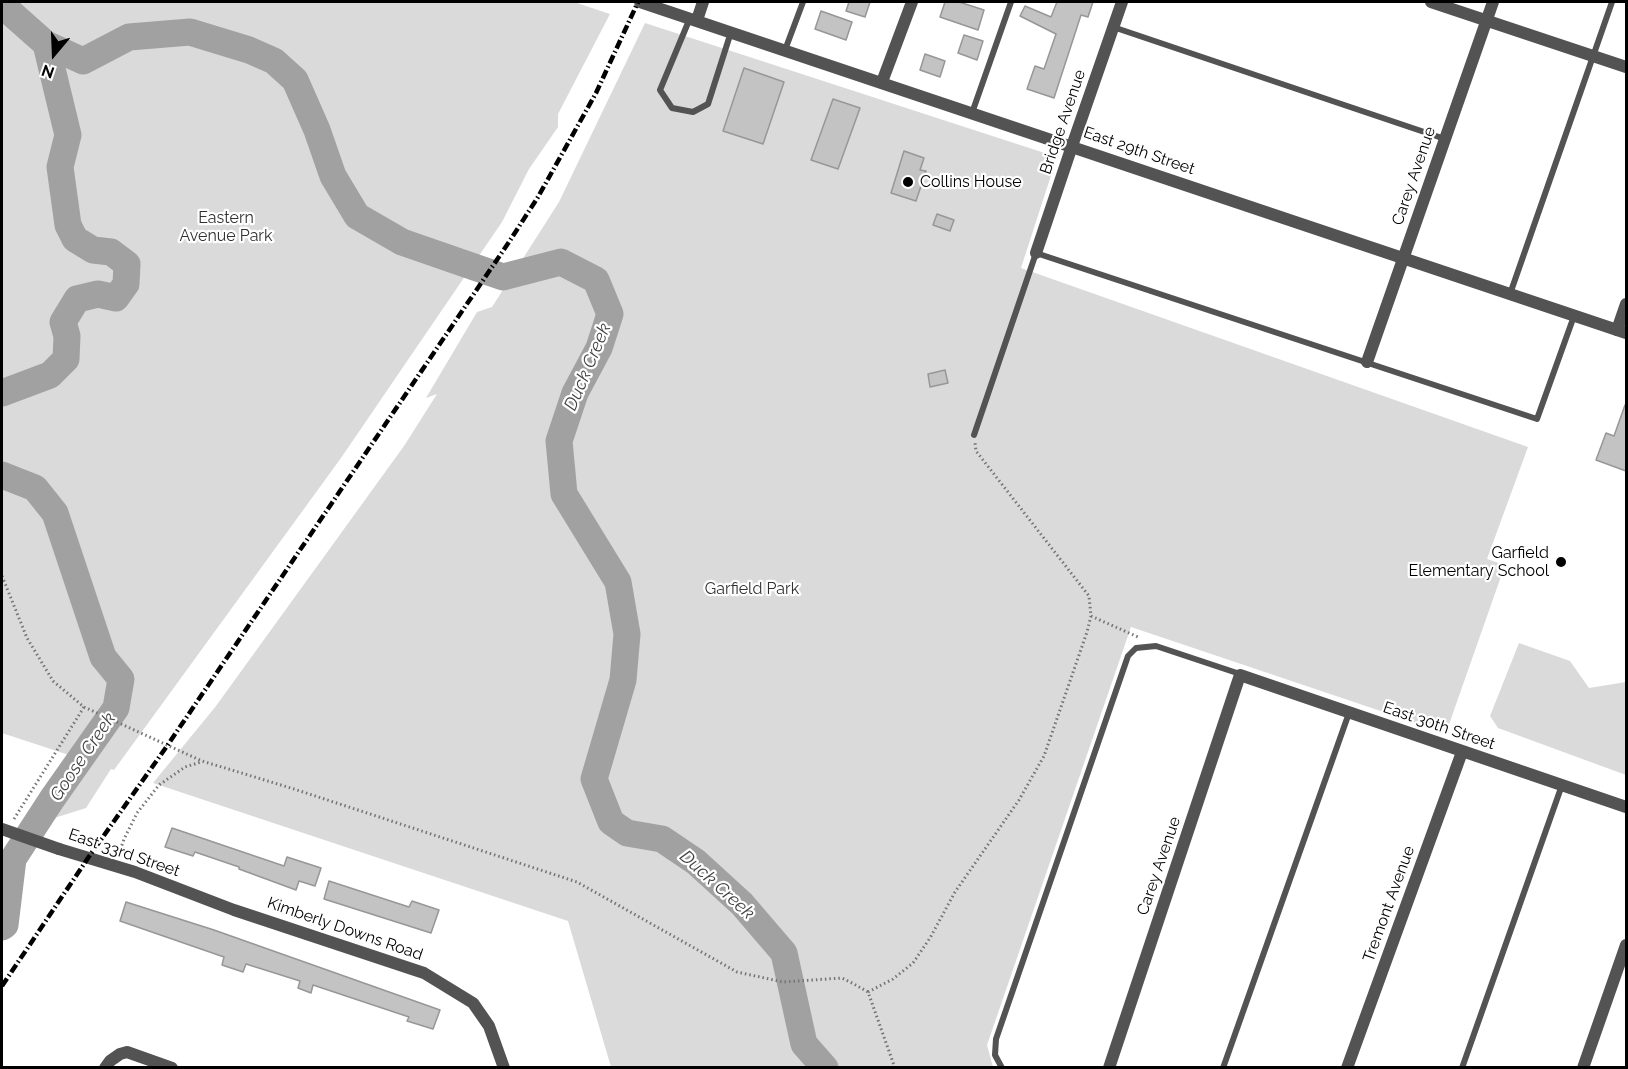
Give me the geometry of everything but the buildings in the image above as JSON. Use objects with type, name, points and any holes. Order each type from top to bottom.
[{"type":"street","name":"East 29th Street","points":[[640,2],[1622,331]]},
{"type":"street","points":[[693,19],[703,2]]},
{"type":"street","points":[[882,82],[912,2]]},
{"type":"street","name":"Bridge Avenue","points":[[1036,253],[1122,2]]},
{"type":"street","points":[[1431,2],[1626,67]]},
{"type":"street","name":"Carey Avenue","points":[[1367,362],[1493,2]]},
{"type":"street","points":[[1622,331],[1626,304]]},
{"type":"street","name":"Carey Avenue","points":[[1109,1068],[1240,675]]},
{"type":"street","name":"East 30th Street","points":[[1240,675],[1626,807]]},
{"type":"street","name":"Tremont Avenue","points":[[1347,1068],[1462,752]]},
{"type":"street","name":"East 33rd Street","points":[[5,829],[59,849],[116,866],[234,910]]},
{"type":"street","name":"Kimberly Downs Road","points":[[234,910],[424,973],[473,1003],[489,1026],[504,1068]]},
{"type":"street","points":[[1583,1068],[1626,945]]},
{"type":"street","points":[[105,1068],[110,1061],[127,1052],[172,1068]]},
{"type":"lane","points":[[785,50],[802,2]]},
{"type":"lane","points":[[972,112],[1011,2]]},
{"type":"lane","points":[[1510,294],[1612,2]]},
{"type":"lane","points":[[693,19],[660,90],[672,108],[693,112],[708,104],[731,32]]},
{"type":"lane","points":[[1113,27],[1445,139]]},
{"type":"lane","points":[[974,435],[1036,253],[1537,419],[1574,316]]},
{"type":"lane","points":[[1002,1068],[996,1055],[996,1039],[1128,656],[1136,648],[1156,646],[1240,675]]},
{"type":"lane","points":[[1223,1068],[1349,712]]},
{"type":"lane","points":[[1462,1068],[1562,785]]},
{"type":"path","points":[[868,992],[893,979],[913,963],[930,938],[955,892],[1019,800],[1044,756],[1091,616],[1089,597],[976,450],[974,435]]},
{"type":"path","points":[[2,576],[27,638],[52,681],[84,707],[202,761],[577,882],[737,972],[783,982],[842,978],[868,992],[895,1068]]},
{"type":"path","points":[[1091,616],[1156,646]]},
{"type":"path","points":[[5,829],[84,707]]},
{"type":"path","points":[[116,866],[124,839],[137,813],[159,786],[185,767],[202,761]]},
{"type":"green space","name":"Eastern Avenue Park","points":[[2,2],[574,2],[610,14],[558,114],[558,127],[529,169],[502,222],[341,458],[114,770],[111,769],[86,808],[48,820],[90,762],[2,733]]},
{"type":"green space","name":"Garfield Park","points":[[645,23],[1057,157],[1021,268],[1528,447],[1487,559],[1505,565],[1446,733],[1131,627],[987,1045],[993,1067],[611,1067],[568,921],[153,783],[216,706],[404,446],[437,394],[426,398],[477,312],[492,307],[559,202]]},
{"type":"green space","points":[[1519,643],[1570,661],[1589,688],[1626,682],[1626,775],[1498,728],[1490,716]]},
{"type":"waterway","name":"Duck Creek","points":[[2,5],[46,44],[83,61],[129,37],[190,32],[249,50],[274,61],[295,80],[317,130],[333,176],[357,216],[402,242],[503,277],[561,262],[596,280],[610,314],[599,348],[575,393],[559,441],[564,494],[618,582],[627,634],[623,680],[594,779],[611,822],[627,833],[662,839],[696,862],[742,904],[784,953],[804,1044],[825,1068]]},
{"type":"waterway","name":"Goose Creek","points":[[2,393],[50,375],[66,359],[67,336],[63,322],[77,299],[98,294],[116,298],[126,284],[127,264],[111,252],[93,250],[75,239],[68,225],[60,167],[68,135],[46,44]]},
{"type":"waterway","name":"Goose Creek","points":[[2,475],[35,488],[55,513],[103,657],[121,679],[116,708],[13,859],[5,925],[2,927]]},
{"type":"railway","points":[[2,986],[509,242],[538,197],[596,93],[638,2]]},
{"type":"place","name":"Collins House","points":[[908,182]]},
{"type":"place","name":"Garfield Elementary School","points":[[1561,562]]}]
